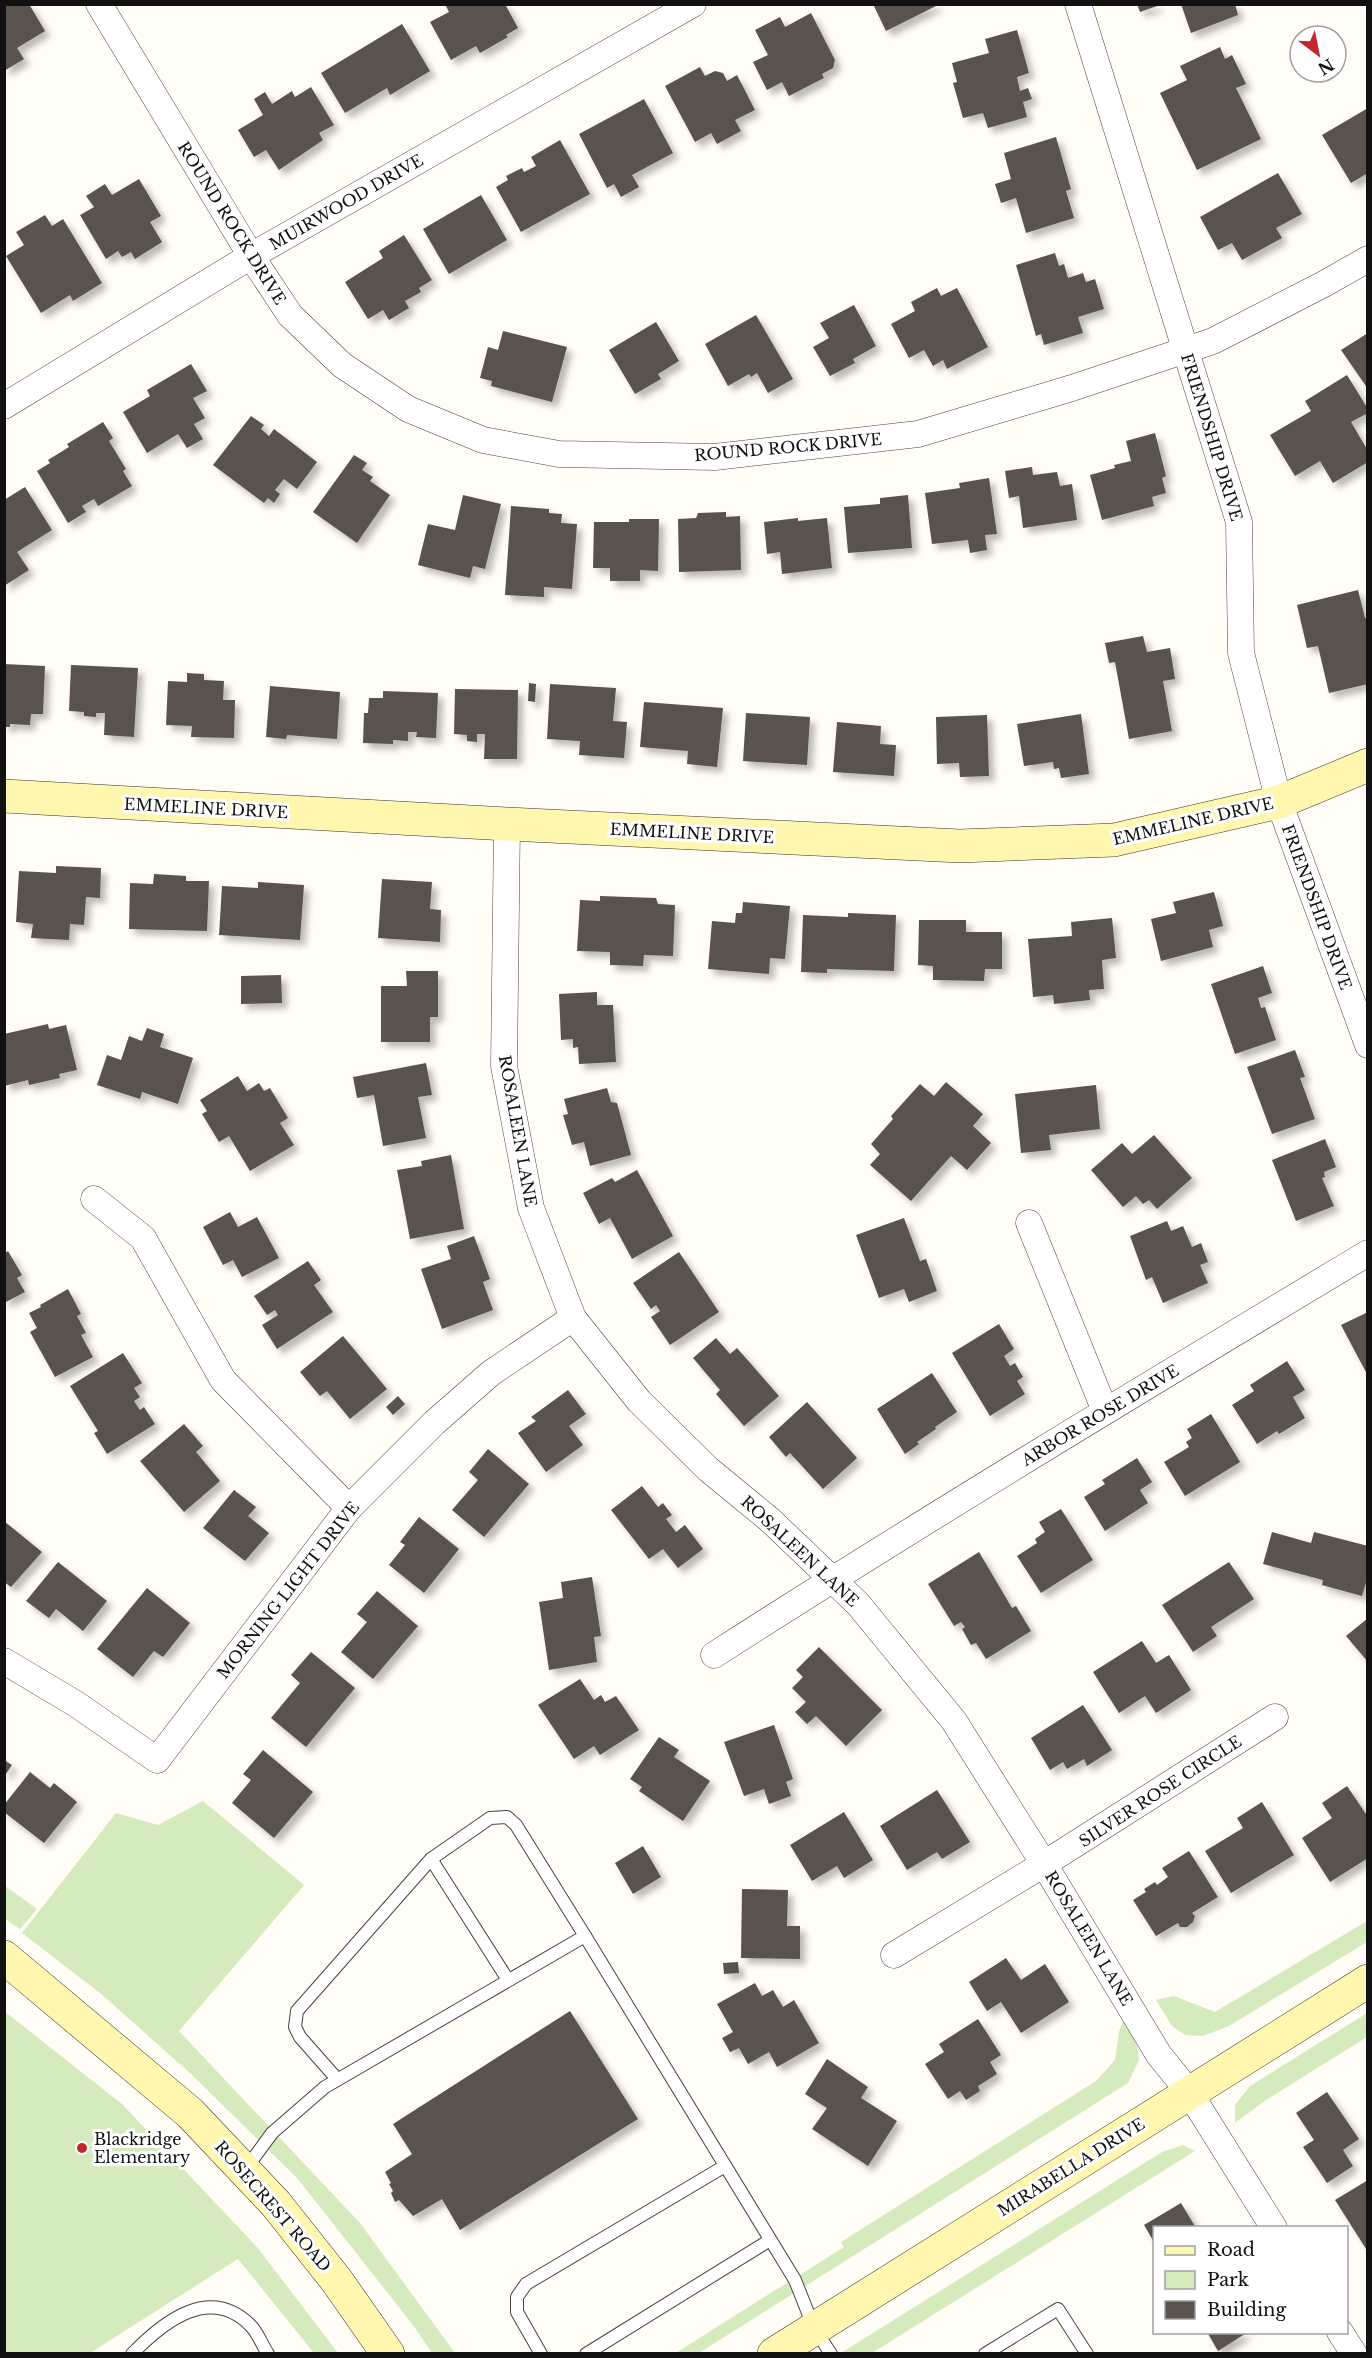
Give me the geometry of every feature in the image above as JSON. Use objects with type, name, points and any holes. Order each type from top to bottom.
[{"type":"street","name":"ROUND ROCK DRIVE","points":[[99,4],[251,256],[290,315],[342,365],[408,409],[483,440],[559,454],[715,457],[918,434],[1072,388],[1213,340],[1368,259]]},
{"type":"street","name":"MUIRWOOD DRIVE","points":[[4,406],[251,256],[693,4]]},
{"type":"street","name":"FRIENDSHIP DRIVE","points":[[1078,4],[1239,522],[1241,653],[1279,802],[1368,1045]]},
{"type":"street","name":"EMMELINE DRIVE","points":[[4,796],[960,846],[1114,840],[1279,802],[1368,765]]},
{"type":"street","name":"ROSALEEN LANE","points":[[507,824],[504,1066],[531,1208],[573,1318],[639,1401],[708,1469],[770,1520],[858,1604],[954,1721],[1044,1864],[1159,2055],[1189,2092],[1273,2226]]},
{"type":"street","points":[[94,1199],[142,1238],[223,1380],[349,1508]]},
{"type":"street","points":[[1029,1223],[1105,1411]]},
{"type":"street","name":"ARBOR ROSE DRIVE","points":[[714,1655],[1105,1411],[1368,1253]]},
{"type":"street","name":"MORNING LIGHT DRIVE","points":[[4,1660],[76,1704],[157,1761],[349,1508],[434,1423],[491,1373],[573,1318]]},
{"type":"street","name":"SILVER ROSE CIRCLE","points":[[894,1955],[1044,1864],[1275,1717]]},
{"type":"street","name":"ROSECREST ROAD","points":[[4,1957],[190,2114],[276,2204],[337,2281],[388,2354]]},
{"type":"street","name":"MIRABELLA DRIVE","points":[[774,2354],[822,2341],[1189,2092],[1368,1982]]},
{"type":"street","points":[[1341,2334],[1353,2354]]},
{"type":"lane","points":[[337,2079],[300,2037],[295,2027],[297,2012],[431,1859],[490,1818],[507,1817],[516,1825],[585,1935],[795,2280],[822,2341]]},
{"type":"lane","points":[[431,1859],[508,1980]]},
{"type":"lane","points":[[244,2171],[272,2133],[337,2079],[585,1935]]},
{"type":"lane","points":[[541,2354],[517,2312],[517,2297],[525,2284],[725,2166]]},
{"type":"lane","points":[[586,2354],[770,2240]]},
{"type":"lane","points":[[132,2354],[148,2338],[184,2312],[214,2306],[232,2312],[251,2326],[268,2354]]},
{"type":"lane","points":[[985,2354],[1058,2309],[1087,2354]]},
{"type":"green space","points":[[203,1801],[304,1885],[179,2031],[360,2223],[455,2353],[432,2353],[413,2325],[297,2178],[191,2074],[100,1993],[22,1933],[116,1813],[158,1825]]},
{"type":"green space","points":[[5,1886],[37,1909],[20,1929],[5,1919]]},
{"type":"green space","points":[[1367,1921],[1367,1942],[1229,2026],[1203,2036],[1185,2035],[1172,2026],[1156,2000],[1174,1996],[1215,2012]]},
{"type":"green space","name":"Blackridge Elementary","points":[[4,2011],[122,2104],[257,2247],[338,2353],[314,2353],[238,2259],[90,2353],[5,2353]]},
{"type":"green space","points":[[1367,2013],[1367,2037],[1266,2100],[1235,2123],[1235,2105],[1250,2086]]},
{"type":"green space","points":[[1124,2018],[1137,2045],[1139,2060],[1128,2083],[699,2353],[674,2354],[844,2247],[841,2242],[1096,2081],[1115,2060],[1119,2032]]},
{"type":"green space","points":[[1183,2145],[1195,2151],[872,2353],[841,2353],[1162,2152]]},
{"type":"building","points":[[4,4],[29,4],[45,31],[17,48],[24,59],[4,71]]},
{"type":"building","points":[[445,4],[505,4],[518,28],[506,35],[508,37],[480,53],[476,46],[451,60],[430,22],[449,12]]},
{"type":"building","points":[[873,4],[940,4],[886,31]]},
{"type":"building","points":[[1137,4],[1159,4],[1160,5],[1140,12]]},
{"type":"building","points":[[1181,4],[1235,4],[1238,15],[1191,33]]},
{"type":"building","points":[[811,13],[835,60],[833,68],[822,74],[824,78],[789,96],[782,82],[767,90],[753,62],[768,55],[755,30],[780,17],[785,27]]},
{"type":"building","points":[[402,24],[430,71],[390,95],[387,88],[345,113],[321,73]]},
{"type":"building","points":[[1017,30],[1029,73],[1017,77],[1020,91],[1028,88],[1032,99],[1023,102],[1027,117],[988,128],[983,113],[963,118],[953,83],[957,82],[952,63],[989,53],[985,39]]},
{"type":"building","points":[[1220,47],[1225,59],[1232,55],[1246,84],[1236,88],[1261,139],[1197,170],[1160,93],[1187,80],[1180,66]]},
{"type":"building","points":[[700,67],[705,76],[715,71],[723,73],[727,81],[737,75],[755,110],[735,120],[741,131],[717,144],[711,133],[695,142],[665,86]]},
{"type":"building","points":[[311,87],[334,125],[319,133],[323,140],[279,170],[266,150],[254,157],[238,130],[263,115],[254,99],[265,92],[272,104],[292,91],[295,97]]},
{"type":"building","points":[[644,99],[673,153],[632,175],[639,187],[621,197],[614,184],[607,188],[579,134]]},
{"type":"building","points":[[1368,108],[1368,173],[1351,183],[1322,135]]},
{"type":"building","points":[[1056,137],[1071,189],[1066,191],[1074,218],[1026,233],[1016,198],[1001,203],[995,184],[1011,179],[1004,153]]},
{"type":"building","points":[[560,140],[590,194],[521,232],[496,187],[508,180],[506,176],[522,168],[524,172],[536,166],[531,157]]},
{"type":"building","points":[[1278,173],[1302,214],[1276,228],[1282,238],[1242,260],[1232,243],[1218,250],[1200,217]]},
{"type":"building","points":[[139,179],[161,216],[150,222],[162,242],[135,259],[131,252],[122,257],[118,251],[106,259],[80,215],[94,207],[86,196],[105,184],[112,195]]},
{"type":"building","points":[[481,195],[507,240],[449,274],[423,229]]},
{"type":"building","points":[[45,215],[52,226],[63,219],[102,283],[73,301],[70,295],[41,313],[6,256],[24,245],[16,232]]},
{"type":"building","points":[[404,235],[432,280],[419,288],[421,292],[405,301],[409,308],[389,320],[383,310],[368,319],[345,282],[383,258],[379,251]]},
{"type":"building","points":[[1055,253],[1059,266],[1064,264],[1068,278],[1083,273],[1086,282],[1095,279],[1104,309],[1078,317],[1083,333],[1044,345],[1041,334],[1036,336],[1016,265]]},
{"type":"building","points":[[937,288],[941,296],[957,288],[988,347],[947,369],[943,360],[933,366],[924,350],[909,358],[891,324],[915,311],[911,302]]},
{"type":"building","points":[[854,305],[876,346],[853,359],[855,363],[830,376],[813,347],[829,338],[820,323]]},
{"type":"building","points":[[756,315],[793,379],[768,393],[757,373],[751,377],[749,374],[728,386],[705,344]]},
{"type":"building","points":[[656,322],[679,361],[658,374],[661,379],[635,394],[609,350]]},
{"type":"building","points":[[503,331],[567,347],[552,402],[491,386],[492,381],[480,378],[488,347],[498,350]]},
{"type":"building","points":[[1368,333],[1368,389],[1341,350]]},
{"type":"building","points":[[191,364],[207,391],[193,398],[205,418],[194,424],[203,439],[187,448],[178,434],[147,453],[123,412],[150,396],[147,390]]},
{"type":"building","points":[[1347,375],[1368,409],[1368,413],[1351,422],[1368,451],[1368,462],[1333,483],[1320,461],[1295,476],[1270,435],[1311,411],[1305,401]]},
{"type":"building","points":[[251,416],[264,425],[261,429],[269,436],[274,429],[317,462],[297,489],[284,479],[275,490],[280,494],[274,503],[268,498],[264,503],[213,465]]},
{"type":"building","points":[[103,422],[113,438],[109,441],[126,469],[123,471],[132,486],[98,506],[94,499],[82,506],[86,512],[68,523],[37,471],[50,463],[48,460],[69,447],[67,444]]},
{"type":"building","points":[[1155,433],[1166,476],[1162,478],[1166,493],[1152,497],[1154,506],[1102,520],[1090,475],[1131,461],[1126,441]]},
{"type":"building","points":[[354,455],[367,463],[362,470],[373,477],[370,481],[390,495],[357,543],[313,512]]},
{"type":"building","points":[[1032,467],[1033,475],[1057,472],[1060,486],[1072,484],[1077,520],[1023,528],[1019,496],[1009,498],[1005,471]]},
{"type":"building","points":[[989,478],[997,534],[985,535],[987,550],[970,553],[968,540],[932,544],[925,493],[960,488],[959,483]]},
{"type":"building","points":[[25,487],[52,530],[17,552],[29,570],[4,586],[4,500]]},
{"type":"building","points":[[463,495],[501,504],[485,569],[473,566],[470,578],[418,565],[428,524],[455,530]]},
{"type":"building","points":[[908,495],[912,548],[848,553],[844,507],[880,504],[880,498]]},
{"type":"building","points":[[511,506],[549,509],[549,513],[562,514],[561,523],[577,524],[572,589],[544,587],[544,597],[505,595]]},
{"type":"building","points":[[726,512],[726,517],[740,516],[741,570],[679,572],[678,519],[696,518],[698,513]]},
{"type":"building","points":[[798,518],[798,521],[827,518],[832,568],[782,574],[780,552],[767,554],[764,522]]},
{"type":"building","points":[[629,519],[659,519],[658,571],[640,570],[640,581],[610,581],[610,568],[593,568],[594,522],[629,522]]},
{"type":"building","points":[[1358,590],[1365,618],[1368,618],[1368,684],[1329,693],[1318,646],[1307,648],[1297,605]]},
{"type":"building","points":[[1143,636],[1147,652],[1170,648],[1175,679],[1163,681],[1172,731],[1129,739],[1115,662],[1109,663],[1105,643]]},
{"type":"building","points":[[4,664],[45,666],[43,714],[31,714],[30,725],[10,724],[10,727],[4,727]]},
{"type":"building","points":[[71,665],[138,668],[134,737],[104,735],[105,713],[96,713],[96,717],[84,716],[84,712],[69,711]]},
{"type":"building","points":[[187,673],[204,674],[204,680],[224,681],[223,700],[235,700],[234,738],[191,737],[192,726],[166,725],[168,681],[187,682]]},
{"type":"building","points":[[529,683],[536,684],[535,702],[528,701]]},
{"type":"building","points":[[550,684],[616,688],[613,721],[627,722],[624,758],[579,755],[580,741],[547,739]]},
{"type":"building","points":[[270,686],[340,692],[337,739],[287,735],[286,739],[266,737]]},
{"type":"building","points":[[455,689],[518,690],[517,759],[484,759],[485,734],[477,734],[477,742],[467,741],[467,735],[454,734]]},
{"type":"building","points":[[383,691],[438,693],[436,738],[416,737],[417,732],[408,732],[408,741],[393,740],[393,744],[363,743],[364,713],[368,713],[369,698],[383,698]]},
{"type":"building","points":[[644,702],[723,708],[717,767],[687,764],[688,751],[640,747]]},
{"type":"building","points":[[746,713],[810,717],[807,765],[743,761]]},
{"type":"building","points":[[1081,714],[1089,774],[1061,778],[1059,768],[1054,769],[1053,762],[1024,766],[1017,724]]},
{"type":"building","points":[[987,715],[989,776],[960,777],[959,763],[937,764],[936,717]]},
{"type":"building","points":[[837,722],[881,726],[880,744],[896,745],[894,776],[833,772]]},
{"type":"building","points":[[56,866],[101,868],[100,898],[86,897],[84,925],[70,924],[69,940],[31,938],[33,924],[16,922],[19,871],[56,873]]},
{"type":"building","points":[[154,874],[186,876],[186,881],[209,881],[207,931],[129,929],[130,883],[153,884]]},
{"type":"building","points":[[382,879],[432,882],[430,909],[441,910],[440,942],[378,938]]},
{"type":"building","points":[[258,882],[304,885],[300,940],[219,935],[222,886],[258,888]]},
{"type":"building","points":[[1214,892],[1223,926],[1209,930],[1213,947],[1161,961],[1151,919],[1176,913],[1173,902]]},
{"type":"building","points":[[600,896],[656,898],[658,904],[675,905],[673,956],[644,955],[643,966],[610,965],[610,952],[577,951],[580,900],[600,901]]},
{"type":"building","points":[[743,902],[790,906],[785,959],[770,958],[769,974],[708,969],[712,921],[735,923],[736,913],[742,913]]},
{"type":"building","points":[[848,913],[896,915],[894,971],[827,969],[827,973],[801,972],[803,915],[848,917]]},
{"type":"building","points":[[1112,918],[1116,958],[1102,960],[1104,989],[1089,990],[1090,1000],[1054,1004],[1053,995],[1033,997],[1028,939],[1072,936],[1071,922]]},
{"type":"building","points":[[919,920],[966,920],[966,932],[1002,932],[1002,969],[985,969],[984,981],[933,980],[933,966],[918,965]]},
{"type":"building","points":[[1263,966],[1272,993],[1258,998],[1261,1008],[1265,1007],[1276,1040],[1235,1054],[1211,984]]},
{"type":"building","points":[[406,971],[438,971],[438,1017],[430,1017],[430,1042],[381,1042],[381,986],[407,986]]},
{"type":"building","points":[[281,975],[282,1003],[241,1004],[241,976]]},
{"type":"building","points":[[597,992],[597,1005],[613,1005],[616,1062],[579,1064],[578,1047],[573,1048],[573,1039],[561,1040],[559,994]]},
{"type":"building","points":[[48,1024],[49,1029],[66,1025],[77,1070],[59,1074],[60,1078],[29,1085],[28,1080],[4,1086],[4,1034]]},
{"type":"building","points":[[147,1028],[164,1034],[160,1047],[193,1058],[178,1104],[142,1092],[140,1099],[97,1085],[107,1055],[121,1060],[129,1036],[142,1041]]},
{"type":"building","points":[[1295,1050],[1305,1077],[1300,1078],[1315,1119],[1272,1134],[1247,1067]]},
{"type":"building","points":[[426,1063],[432,1095],[418,1097],[426,1138],[383,1146],[374,1095],[357,1098],[353,1077]]},
{"type":"building","points":[[238,1076],[247,1091],[259,1083],[264,1091],[270,1088],[288,1118],[280,1123],[294,1145],[250,1171],[229,1136],[219,1142],[202,1114],[207,1111],[200,1100]]},
{"type":"building","points":[[946,1082],[983,1114],[973,1126],[991,1143],[967,1170],[951,1156],[911,1201],[870,1165],[880,1154],[871,1144],[893,1119],[891,1116],[920,1084],[934,1096]]},
{"type":"building","points":[[1096,1085],[1100,1129],[1049,1135],[1051,1150],[1021,1153],[1015,1094]]},
{"type":"building","points":[[607,1088],[611,1102],[617,1103],[631,1155],[590,1166],[584,1142],[572,1145],[563,1115],[568,1114],[564,1099]]},
{"type":"building","points":[[1154,1135],[1192,1178],[1157,1209],[1149,1200],[1143,1204],[1136,1196],[1123,1207],[1091,1170],[1122,1143],[1132,1154]]},
{"type":"building","points":[[1325,1139],[1336,1167],[1324,1172],[1325,1177],[1322,1178],[1334,1206],[1296,1221],[1272,1160]]},
{"type":"building","points":[[451,1155],[464,1229],[410,1239],[397,1170],[422,1166],[421,1161]]},
{"type":"building","points":[[637,1170],[673,1236],[632,1259],[610,1218],[599,1224],[583,1193],[612,1178],[615,1182]]},
{"type":"building","points":[[230,1212],[238,1227],[257,1217],[279,1258],[242,1277],[233,1260],[223,1265],[203,1227]]},
{"type":"building","points":[[904,1218],[920,1261],[926,1259],[937,1291],[909,1302],[904,1289],[879,1298],[856,1235]]},
{"type":"building","points":[[1167,1221],[1171,1231],[1183,1226],[1192,1247],[1201,1243],[1208,1262],[1200,1265],[1208,1283],[1163,1303],[1152,1277],[1146,1280],[1130,1236]]},
{"type":"building","points":[[474,1236],[490,1279],[483,1282],[493,1310],[442,1329],[421,1269],[451,1259],[447,1246]]},
{"type":"building","points":[[8,1251],[22,1275],[17,1278],[25,1292],[4,1303],[4,1254]]},
{"type":"building","points":[[679,1252],[719,1312],[670,1345],[651,1317],[660,1311],[656,1305],[651,1309],[633,1283]]},
{"type":"building","points":[[308,1261],[321,1280],[314,1285],[333,1312],[277,1349],[262,1325],[278,1315],[275,1310],[267,1315],[254,1296]]},
{"type":"building","points":[[68,1289],[81,1314],[77,1316],[86,1333],[81,1335],[93,1357],[55,1377],[30,1332],[37,1328],[29,1313]]},
{"type":"building","points":[[1368,1312],[1368,1376],[1341,1325]]},
{"type":"building","points":[[999,1324],[1014,1349],[1004,1356],[1010,1366],[1015,1363],[1023,1377],[1017,1381],[1025,1394],[990,1416],[952,1353]]},
{"type":"building","points":[[343,1336],[387,1389],[350,1419],[327,1391],[320,1396],[300,1372]]},
{"type":"building","points":[[716,1338],[730,1354],[737,1348],[779,1396],[744,1426],[716,1394],[720,1390],[693,1358]]},
{"type":"building","points":[[123,1353],[142,1383],[134,1388],[140,1397],[134,1401],[140,1410],[144,1407],[155,1424],[107,1454],[94,1433],[98,1431],[70,1386]]},
{"type":"building","points":[[1287,1361],[1305,1390],[1293,1397],[1305,1418],[1279,1434],[1277,1431],[1257,1444],[1232,1405],[1254,1391],[1250,1385]]},
{"type":"building","points":[[932,1373],[957,1412],[935,1427],[936,1429],[917,1442],[919,1444],[905,1454],[877,1409]]},
{"type":"building","points":[[568,1390],[586,1414],[569,1426],[583,1445],[546,1472],[518,1433],[536,1421],[531,1417]]},
{"type":"building","points":[[398,1396],[405,1404],[393,1415],[386,1407]]},
{"type":"building","points":[[807,1402],[857,1458],[823,1489],[790,1453],[786,1457],[769,1437]]},
{"type":"building","points":[[1211,1414],[1240,1462],[1185,1496],[1164,1462],[1189,1447],[1186,1442],[1192,1438],[1187,1429]]},
{"type":"building","points":[[184,1424],[203,1446],[196,1452],[220,1481],[184,1512],[140,1461]]},
{"type":"building","points":[[488,1449],[529,1484],[484,1537],[452,1510],[478,1480],[469,1472]]},
{"type":"building","points":[[1137,1458],[1152,1482],[1140,1490],[1148,1503],[1105,1531],[1084,1497],[1105,1484],[1102,1480]]},
{"type":"building","points":[[642,1486],[658,1507],[663,1503],[672,1515],[666,1519],[676,1532],[685,1525],[703,1549],[678,1568],[663,1549],[649,1559],[611,1510]]},
{"type":"building","points":[[234,1490],[256,1507],[248,1516],[269,1533],[245,1561],[203,1528]]},
{"type":"building","points":[[1061,1509],[1093,1560],[1041,1593],[1017,1556],[1037,1543],[1035,1539],[1045,1532],[1039,1522]]},
{"type":"building","points":[[419,1517],[459,1549],[424,1593],[389,1565],[405,1545],[400,1542]]},
{"type":"building","points":[[4,1521],[42,1552],[11,1587],[4,1582]]},
{"type":"building","points":[[1272,1532],[1311,1543],[1314,1532],[1368,1546],[1368,1576],[1362,1596],[1322,1585],[1323,1580],[1263,1564]]},
{"type":"building","points":[[979,1552],[1012,1608],[1016,1606],[1031,1631],[986,1659],[976,1643],[971,1645],[962,1629],[965,1627],[961,1622],[954,1626],[928,1584]]},
{"type":"building","points":[[58,1562],[107,1601],[83,1631],[56,1609],[49,1618],[26,1601]]},
{"type":"building","points":[[1229,1562],[1254,1599],[1211,1627],[1217,1636],[1193,1652],[1162,1605]]},
{"type":"building","points":[[592,1577],[601,1636],[594,1637],[597,1662],[549,1670],[539,1602],[563,1598],[561,1582]]},
{"type":"building","points":[[147,1588],[190,1623],[163,1657],[154,1651],[133,1677],[97,1649]]},
{"type":"building","points":[[377,1591],[418,1626],[373,1679],[341,1652],[367,1622],[357,1614]]},
{"type":"building","points":[[1368,1618],[1368,1662],[1346,1636]]},
{"type":"building","points":[[1142,1641],[1156,1663],[1169,1655],[1191,1690],[1156,1713],[1145,1696],[1119,1713],[1093,1672]]},
{"type":"building","points":[[819,1647],[882,1710],[846,1746],[816,1716],[807,1724],[795,1712],[806,1702],[792,1688],[803,1677],[796,1670]]},
{"type":"building","points":[[311,1652],[355,1688],[306,1747],[271,1718],[300,1683],[291,1675]]},
{"type":"building","points":[[580,1679],[594,1700],[601,1695],[605,1702],[616,1696],[639,1730],[600,1755],[594,1746],[574,1759],[538,1705]]},
{"type":"building","points":[[1083,1705],[1112,1750],[1087,1766],[1084,1759],[1067,1769],[1063,1762],[1050,1770],[1031,1738]]},
{"type":"building","points":[[774,1725],[793,1779],[786,1782],[791,1796],[769,1804],[764,1789],[744,1796],[724,1742]]},
{"type":"building","points":[[659,1737],[679,1750],[674,1757],[710,1781],[683,1821],[639,1791],[642,1787],[630,1779]]},
{"type":"building","points":[[263,1750],[313,1792],[274,1838],[232,1803],[251,1780],[243,1774]]},
{"type":"building","points":[[4,1760],[12,1765],[4,1777]]},
{"type":"building","points":[[30,1772],[50,1788],[54,1783],[77,1802],[44,1843],[4,1812],[4,1805]]},
{"type":"building","points":[[1347,1786],[1368,1817],[1368,1858],[1330,1882],[1302,1838],[1332,1818],[1322,1803]]},
{"type":"building","points":[[937,1790],[970,1842],[942,1859],[937,1852],[907,1870],[880,1826]]},
{"type":"building","points":[[1262,1802],[1294,1855],[1231,1893],[1205,1851],[1243,1828],[1237,1818]]},
{"type":"building","points":[[844,1812],[873,1860],[844,1878],[837,1866],[812,1881],[790,1845]]},
{"type":"building","points":[[643,1846],[661,1877],[633,1894],[615,1863]]},
{"type":"building","points":[[1189,1851],[1218,1897],[1192,1913],[1195,1916],[1193,1922],[1187,1927],[1180,1927],[1178,1923],[1156,1936],[1133,1900],[1146,1892],[1144,1889],[1155,1882],[1157,1885],[1168,1877],[1162,1868]]},
{"type":"building","points":[[742,1889],[788,1890],[787,1926],[800,1926],[800,1959],[741,1958]]},
{"type":"building","points":[[1006,1958],[1021,1980],[1045,1964],[1069,2002],[1021,2033],[1001,2002],[987,2011],[969,1982]]},
{"type":"building","points":[[738,1962],[739,1973],[724,1974],[723,1963]]},
{"type":"building","points":[[755,1983],[762,1996],[773,1990],[783,2007],[794,2000],[819,2043],[777,2067],[769,2052],[748,2064],[739,2048],[730,2052],[722,2038],[733,2032],[717,2004]]},
{"type":"building","points":[[570,2011],[638,2119],[460,2230],[442,2199],[413,2216],[399,2200],[395,2202],[389,2184],[391,2183],[385,2172],[412,2154],[393,2124]]},
{"type":"building","points":[[978,2019],[1001,2055],[990,2062],[997,2074],[978,2086],[980,2091],[966,2100],[960,2091],[948,2099],[925,2064],[944,2052],[939,2044]]},
{"type":"building","points":[[827,2059],[868,2087],[861,2098],[897,2121],[868,2166],[812,2129],[827,2108],[805,2094]]},
{"type":"building","points":[[1327,2092],[1359,2139],[1343,2150],[1353,2166],[1327,2183],[1303,2147],[1314,2140],[1296,2113]]},
{"type":"building","points":[[1368,2180],[1368,2252],[1335,2200]]},
{"type":"building","points":[[1181,2203],[1195,2226],[1153,2226],[1153,2240],[1144,2225]]},
{"type":"building","points":[[1208,2334],[1245,2334],[1218,2351]]},
{"type":"place","name":"Blackridge Elementary","points":[[82,2148]]}]
